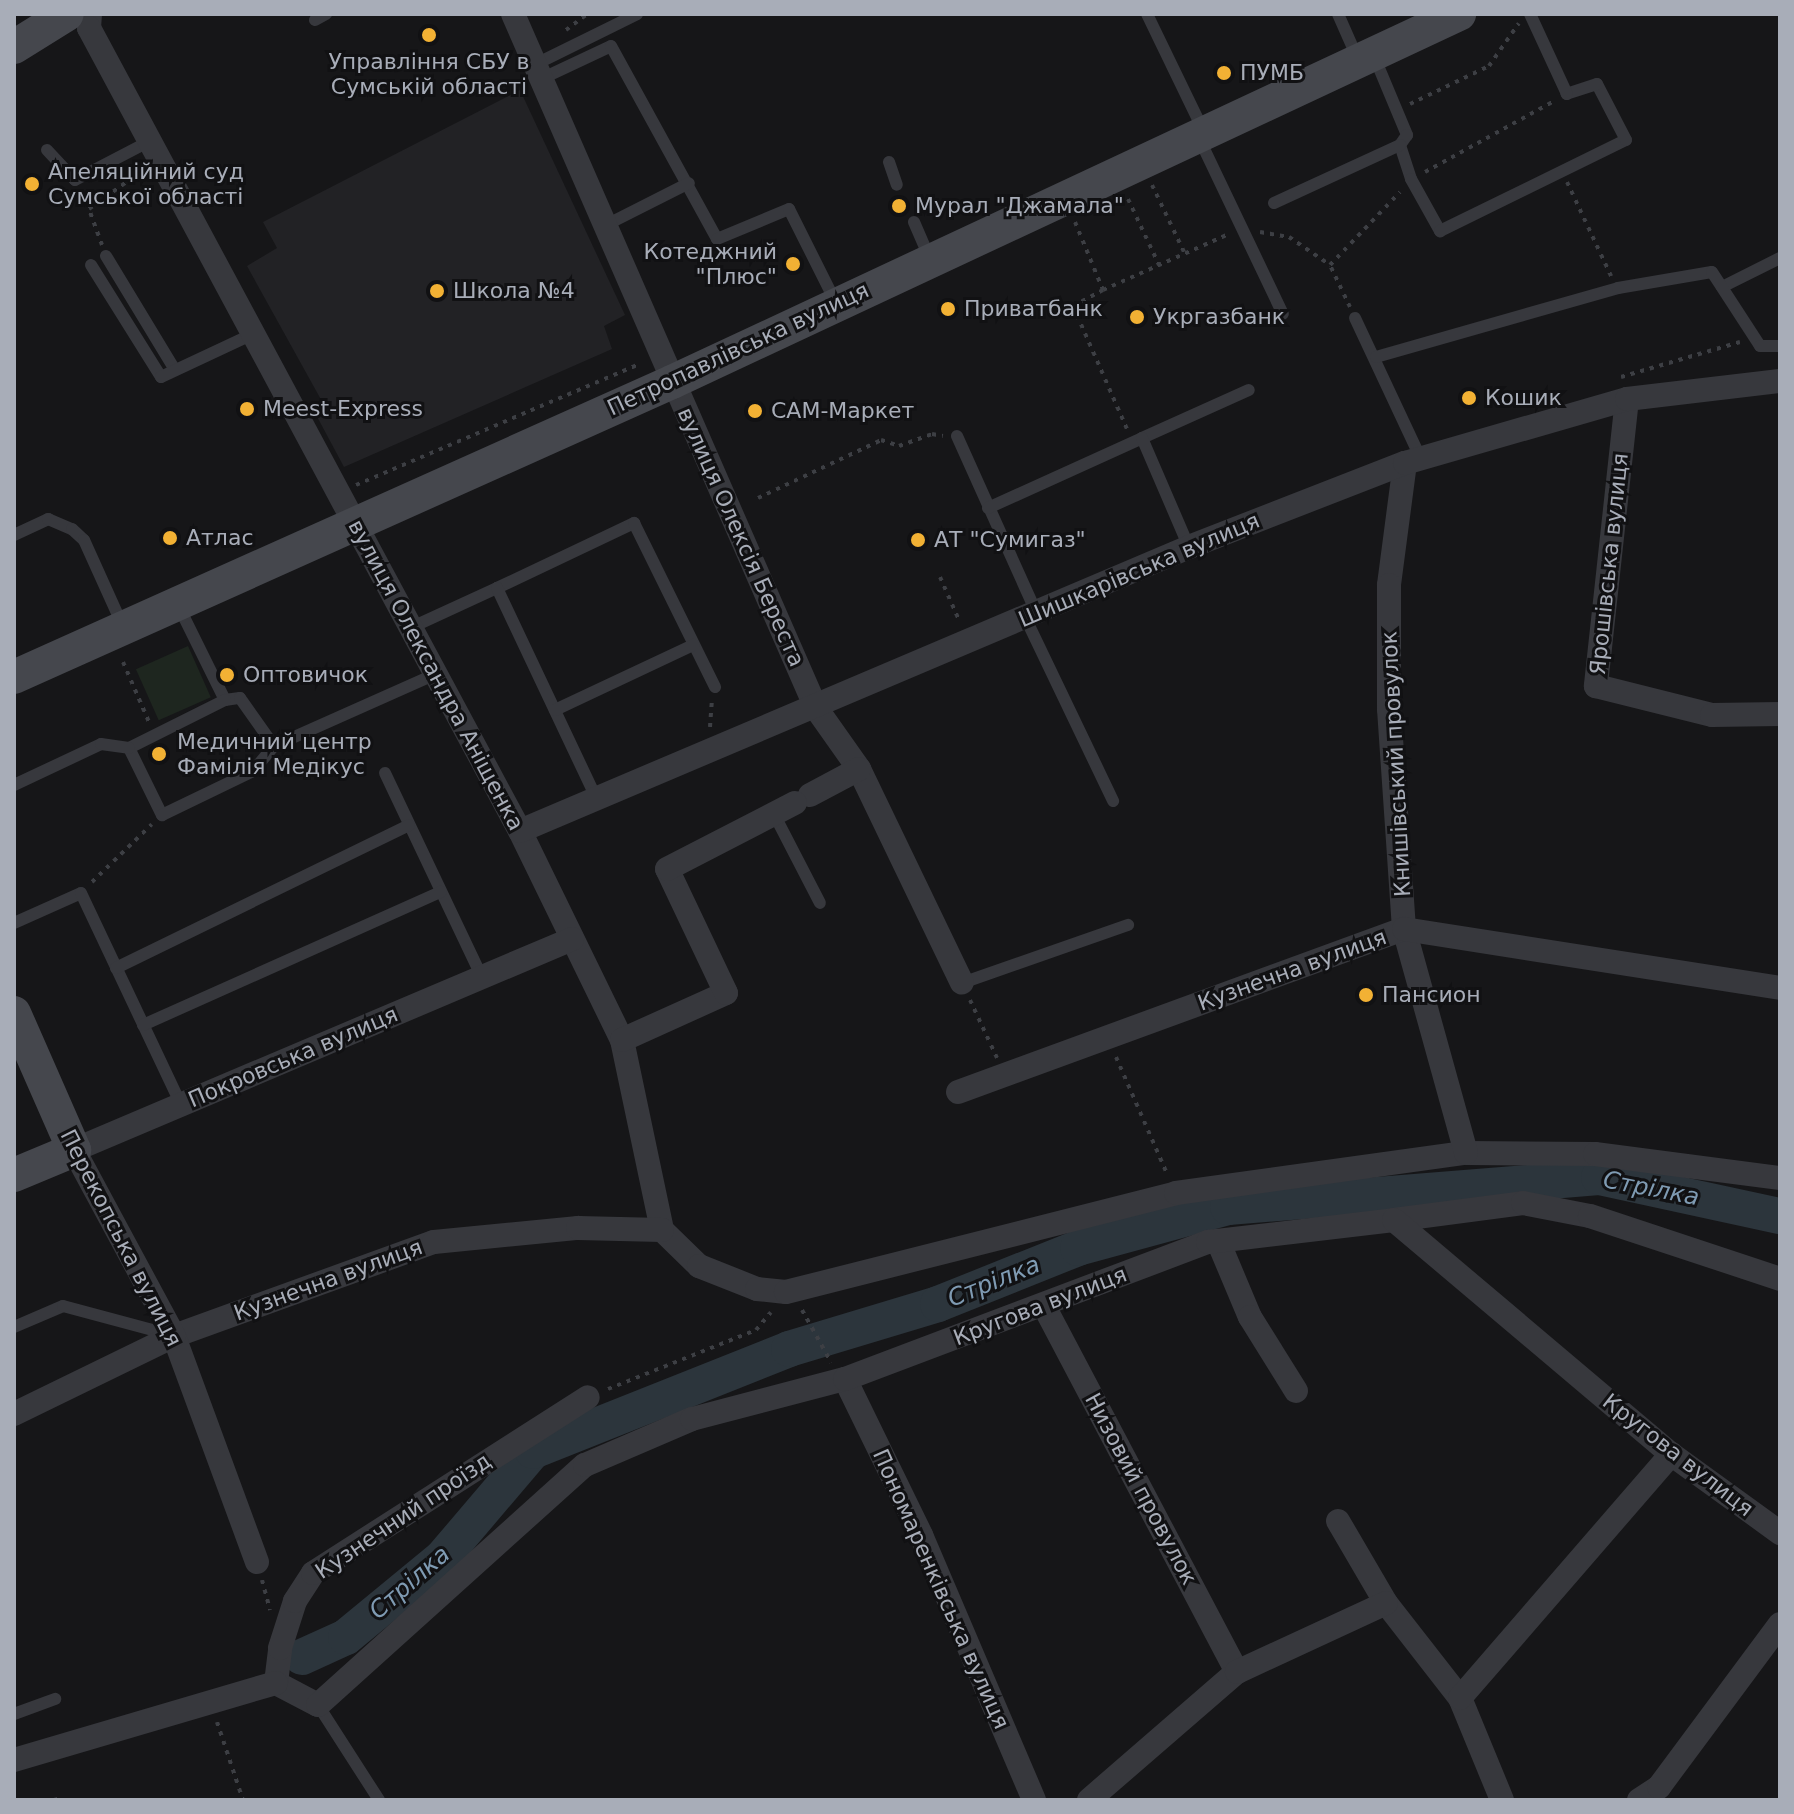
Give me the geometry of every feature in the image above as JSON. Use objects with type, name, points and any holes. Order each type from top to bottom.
[{"type":"main road","name":"Петропавлівська вулиця","points":[[14,677],[177,602],[346,508],[672,382],[1200,132],[1459,14]]},
{"type":"main road","points":[[14,47],[69,15]]},
{"type":"main road","name":"Перекопська вулиця","points":[[14,1013],[74,1150]]},
{"type":"main road","name":"Покровська вулиця","points":[[14,1175],[74,1150]]},
{"type":"street","name":"вулиця Олексія Береста","points":[[513,14],[816,708]]},
{"type":"street","name":"вулиця Олександра Аніщенка","points":[[69,15],[89,28],[140,146],[253,334],[520,831],[622,1040],[662,1230]]},
{"type":"street","name":"Шишкарівська вулиця","points":[[520,831],[816,708],[1189,547],[1412,460],[1627,399],[1780,381]]},
{"type":"street","name":"Ярошівська вулиця","points":[[1627,399],[1596,686],[1712,715],[1780,714]]},
{"type":"street","name":"Книшівський провулок","points":[[1412,460],[1389,585],[1389,694],[1404,929],[1466,1153]]},
{"type":"street","points":[[816,708],[859,769],[962,983]]},
{"type":"street","points":[[622,1040],[726,993],[667,869],[859,769]]},
{"type":"street","name":"Кузнечна вулиця","points":[[958,1092],[1404,929],[1780,988]]},
{"type":"street","name":"Покровська вулиця","points":[[74,1150],[572,939]]},
{"type":"street","name":"Перекопська вулиця","points":[[74,1150],[174,1336],[257,1562]]},
{"type":"street","points":[[662,1230],[699,1266],[757,1289],[786,1292],[1176,1193],[1466,1153],[1595,1154],[1780,1178]]},
{"type":"street","name":"Кругова вулиця","points":[[318,1705],[585,1465],[692,1419],[1044,1306],[1218,1241],[1523,1203],[1590,1216],[1780,1279]]},
{"type":"street","name":"Кругова вулиця","points":[[1394,1220],[1671,1454],[1780,1533]]},
{"type":"street","name":"Кузнечна вулиця","points":[[14,1414],[174,1336],[434,1242],[578,1228],[662,1230]]},
{"type":"street","points":[[1218,1241],[1250,1317],[1296,1391]]},
{"type":"street","name":"Низовий провулок","points":[[1044,1306],[1237,1672]]},
{"type":"street","name":"Пономаренківська вулиця","points":[[838,1370],[921,1535],[1034,1800]]},
{"type":"street","name":"Кузнечний проїзд","points":[[276,1683],[280,1648],[295,1601],[313,1573],[588,1397]]},
{"type":"street","points":[[1460,1698],[1671,1454]]},
{"type":"street","points":[[1338,1521],[1386,1603],[1460,1698],[1502,1800]]},
{"type":"street","points":[[1089,1800],[1237,1672],[1386,1603]]},
{"type":"street","points":[[1655,1796],[1780,1624]]},
{"type":"street","points":[[14,1760],[276,1683],[318,1705]]},
{"type":"lane","points":[[534,64],[637,14]]},
{"type":"lane","points":[[1147,14],[1283,314]]},
{"type":"lane","points":[[1274,203],[1400,145],[1407,135],[1399,109],[1338,14]]},
{"type":"lane","points":[[1400,145],[1411,179],[1440,231],[1626,140],[1597,84],[1567,94],[1526,16]]},
{"type":"lane","points":[[534,64],[611,46],[689,183],[717,239],[789,209],[836,304]]},
{"type":"lane","points":[[47,150],[75,180],[140,146]]},
{"type":"lane","points":[[889,162],[897,185]]},
{"type":"lane","points":[[604,226],[689,183]]},
{"type":"lane","points":[[914,222],[930,259]]},
{"type":"lane","points":[[106,256],[175,370]]},
{"type":"lane","points":[[1722,287],[1780,258]]},
{"type":"lane","points":[[91,265],[161,377],[253,334]]},
{"type":"lane","points":[[1376,357],[1618,288],[1712,272],[1760,346],[1780,346]]},
{"type":"lane","points":[[1355,318],[1376,357],[1412,460]]},
{"type":"lane","points":[[988,508],[1249,390]]},
{"type":"lane","points":[[958,440],[1113,801]]},
{"type":"lane","points":[[1137,440],[1189,547]]},
{"type":"lane","points":[[14,535],[48,519],[72,529],[84,540],[123,627]]},
{"type":"lane","points":[[410,628],[634,523],[715,687]]},
{"type":"lane","points":[[497,588],[597,800]]},
{"type":"lane","points":[[177,602],[225,700]]},
{"type":"lane","points":[[555,710],[693,645]]},
{"type":"lane","points":[[129,748],[162,815],[253,771],[274,746],[436,674]]},
{"type":"lane","points":[[14,785],[101,744],[129,748],[225,700],[240,698],[274,746]]},
{"type":"lane","points":[[385,773],[482,977]]},
{"type":"lane","points":[[793,804],[820,903]]},
{"type":"lane","points":[[116,968],[409,825]]},
{"type":"lane","points":[[143,1025],[441,892]]},
{"type":"lane","points":[[14,923],[81,893],[181,1105]]},
{"type":"lane","points":[[962,983],[1128,925]]},
{"type":"lane","points":[[14,1327],[63,1306],[174,1336]]},
{"type":"lane","points":[[14,1714],[55,1699]]},
{"type":"lane","points":[[318,1705],[379,1800]]},
{"type":"path","points":[[534,64],[587,14]]},
{"type":"path","points":[[1399,109],[1489,66],[1526,16]]},
{"type":"path","points":[[106,256],[89,209],[135,176],[140,146]]},
{"type":"path","points":[[1563,173],[1610,272]]},
{"type":"path","points":[[1152,185],[1185,254]]},
{"type":"path","points":[[1127,197],[1159,265]]},
{"type":"path","points":[[1075,222],[1103,290]]},
{"type":"path","points":[[1137,440],[1073,306],[1242,228],[1289,237],[1330,265]]},
{"type":"path","points":[[346,508],[637,365]]},
{"type":"path","points":[[758,498],[881,440],[899,446],[932,434],[958,440]]},
{"type":"path","points":[[940,577],[959,620]]},
{"type":"path","points":[[123,662],[154,735]]},
{"type":"path","points":[[715,687],[708,720],[719,749]]},
{"type":"path","points":[[81,893],[162,815]]},
{"type":"path","points":[[962,983],[1004,1074]]},
{"type":"path","points":[[1107,1037],[1176,1193]]},
{"type":"path","points":[[588,1397],[756,1330],[786,1292]]},
{"type":"path","points":[[813,1322],[838,1370]]},
{"type":"path","points":[[257,1562],[280,1648]]},
{"type":"path","points":[[211,1704],[243,1800]]},
{"type":"shaded area","name":"Школа №4","points":[[520,90],[625,315],[604,326],[612,349],[344,467],[314,411],[324,405],[247,266],[277,248],[263,222]]},
{"type":"shaded area","points":[[188,646],[211,697],[159,720],[136,669]]},
{"type":"waterway","name":"Стрілка","points":[[302,1657],[346,1637],[442,1558],[533,1451],[789,1349],[938,1304],[1078,1248],[1228,1207],[1599,1177],[1780,1216]]},
{"type":"place","name":"Управління СБУ в Сумській області","points":[[429,35]]},
{"type":"place","name":"ПУМБ","points":[[1224,73]]},
{"type":"place","name":"Апеляційний суд Сумської області","points":[[32,184]]},
{"type":"place","name":"Мурал \"Джамала\"","points":[[899,206]]},
{"type":"place","name":"Котеджний \"Плюс\"","points":[[793,264]]},
{"type":"place","name":"Школа №4","points":[[437,291]]},
{"type":"place","name":"Приватбанк","points":[[948,309]]},
{"type":"place","name":"Укргазбанк","points":[[1137,317]]},
{"type":"place","name":"Кошик","points":[[1469,398]]},
{"type":"place","name":"Meest-Express","points":[[247,409]]},
{"type":"place","name":"САМ-Маркет","points":[[755,411]]},
{"type":"place","name":"Атлас","points":[[170,538]]},
{"type":"place","name":"АТ \"Сумигаз\"","points":[[918,540]]},
{"type":"place","name":"Оптовичок","points":[[227,675]]},
{"type":"place","name":"Медичний центр Фамілія Медікус","points":[[159,754]]},
{"type":"place","name":"Пансион","points":[[1366,995]]}]
